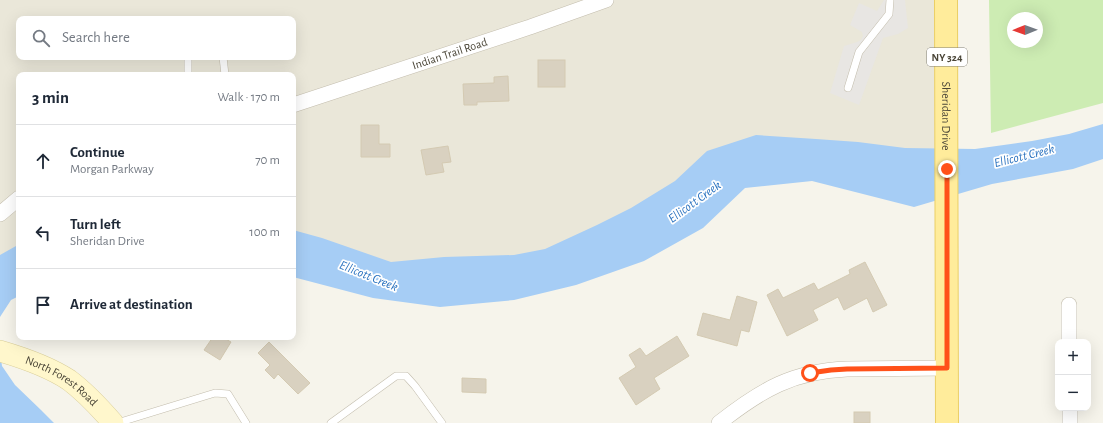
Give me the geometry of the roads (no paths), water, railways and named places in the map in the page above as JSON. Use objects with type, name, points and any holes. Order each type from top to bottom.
[{"type":"main road","name":"Sheridan Drive","points":[[946,0],[947,423]]},
{"type":"street","name":"Indian Trail Road","points":[[296,104],[530,27],[606,0]]},
{"type":"street","points":[[0,214],[16,201]]},
{"type":"street","points":[[1069,305],[1069,339]]},
{"type":"street","name":"North Forest Road","points":[[0,351],[22,357],[46,367],[69,380],[90,398],[113,423]]},
{"type":"street","points":[[719,423],[740,406],[764,391],[788,380],[810,373],[847,369],[947,368]]},
{"type":"street","points":[[1070,411],[1070,423]]},
{"type":"lane","points":[[848,88],[859,52],[889,14],[890,0]]},
{"type":"lane","points":[[188,60],[188,72]]},
{"type":"lane","points":[[223,60],[225,72]]},
{"type":"lane","points":[[331,423],[396,376],[406,376],[442,423]]},
{"type":"lane","points":[[117,423],[215,393],[228,394],[246,423]]},
{"type":"water","name":"Ellicott Creek","points":[[1103,124],[1103,159],[1073,169],[992,184],[914,207],[812,181],[745,188],[703,228],[644,261],[576,285],[514,300],[440,307],[373,298],[296,278],[296,231],[322,238],[391,262],[444,257],[514,255],[545,249],[631,208],[675,181],[707,151],[756,135],[858,142],[905,148],[975,149],[1069,134]]},
{"type":"water","points":[[16,246],[16,298],[11,300],[0,317],[0,255]]},
{"type":"water","points":[[0,352],[2,366],[15,385],[54,423],[0,423]]}]
